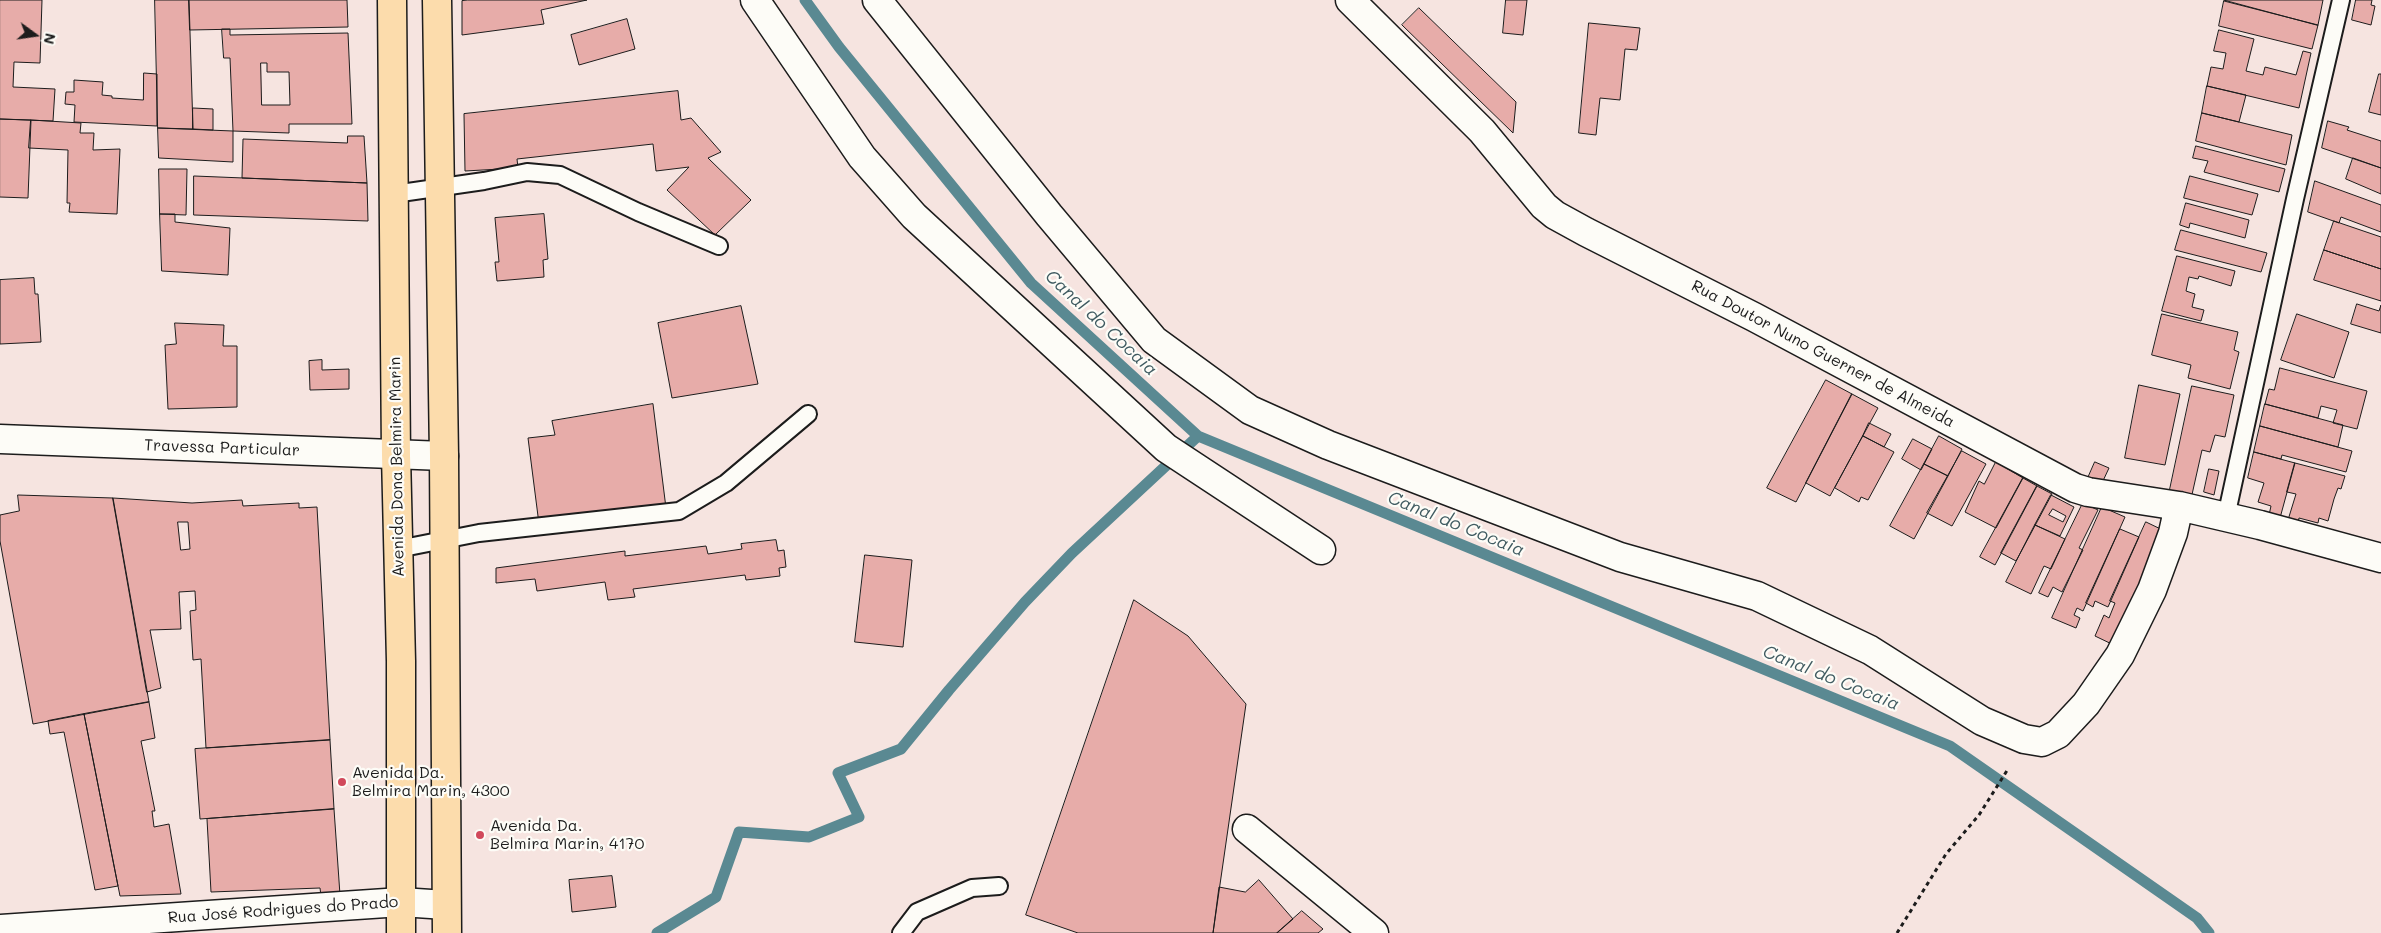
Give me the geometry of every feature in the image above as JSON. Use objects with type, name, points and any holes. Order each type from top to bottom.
[{"type":"main road","name":"Avenida Dona Belmira Marin","points":[[392,0],[396,455],[401,661],[401,933]]},
{"type":"main road","points":[[437,0],[445,539],[447,933]]},
{"type":"street","points":[[755,0],[862,157],[914,216],[1166,448],[1322,550]]},
{"type":"street","points":[[877,0],[1049,215],[1154,340],[1250,410],[1328,445],[1620,557],[1757,596],[1870,650],[1982,721],[2024,740],[2042,742],[2058,734],[2086,704],[2120,655],[2152,590],[2173,533],[2179,506]]},
{"type":"street","name":"Rua Doutor Nuno Guerner de Almeida","points":[[1350,0],[1482,131],[1536,198],[1555,215],[1754,316],[2075,488],[2088,492],[2179,506],[2381,558]]},
{"type":"street","name":"Travessa Particular","points":[[0,439],[444,456]]},
{"type":"street","points":[[1247,829],[1374,933]]},
{"type":"street","name":"Rua José Rodrigues do Prado","points":[[0,929],[401,902],[446,905]]},
{"type":"lane","points":[[2226,517],[2280,264],[2341,0]]},
{"type":"lane","points":[[394,194],[440,188],[527,172],[560,175],[638,212],[719,246]]},
{"type":"lane","points":[[398,549],[445,539],[679,511],[726,483],[808,414]]},
{"type":"lane","points":[[901,933],[917,912],[972,888],[999,886]]},
{"type":"path","points":[[1897,933],[1946,854],[1978,815],[2003,776]]},
{"type":"building","points":[[0,0],[42,0],[40,63],[14,62],[13,87],[55,89],[53,121],[0,119]]},
{"type":"building","points":[[155,0],[189,0],[193,129],[158,128]]},
{"type":"building","points":[[189,0],[347,0],[348,27],[190,30]]},
{"type":"building","points":[[587,0],[541,10],[544,24],[462,35],[462,1]]},
{"type":"building","points":[[1506,0],[1527,0],[1523,35],[1503,33]]},
{"type":"building","points":[[2224,0],[2323,0],[2318,25]]},
{"type":"building","points":[[2356,0],[2372,0],[2371,5],[2375,6],[2371,25],[2352,20]]},
{"type":"building","points":[[2224,1],[2318,25],[2312,49],[2219,26]]},
{"type":"building","points":[[1419,8],[1516,102],[1513,133],[1402,25]]},
{"type":"building","points":[[627,19],[635,49],[579,65],[571,35]]},
{"type":"building","points":[[1589,23],[1640,28],[1637,50],[1625,49],[1620,100],[1600,98],[1596,135],[1579,133]]},
{"type":"building","points":[[222,29],[230,29],[230,35],[348,33],[352,124],[289,124],[289,133],[233,131],[230,58],[224,58]],"holes":[[[261,63],[267,63],[267,72],[289,72],[290,105],[262,105]]]},
{"type":"building","points":[[2219,30],[2254,39],[2246,71],[2263,75],[2265,67],[2296,75],[2303,51],[2311,53],[2299,108],[2207,86],[2211,67],[2223,69],[2226,53],[2214,51]]},
{"type":"building","points":[[144,73],[157,74],[157,126],[74,122],[75,105],[65,104],[66,92],[74,92],[74,80],[103,82],[102,95],[112,96],[112,98],[143,100]]},
{"type":"building","points":[[2379,74],[2381,74],[2381,115],[2369,112]]},
{"type":"building","points":[[2207,86],[2246,95],[2239,122],[2202,113]]},
{"type":"building","points":[[678,91],[681,120],[691,118],[721,152],[708,158],[751,200],[715,235],[667,190],[689,167],[656,171],[653,144],[517,159],[518,168],[465,171],[464,114]]},
{"type":"building","points":[[193,108],[213,109],[213,130],[193,129]]},
{"type":"building","points":[[2202,113],[2292,135],[2286,165],[2196,141]]},
{"type":"building","points":[[0,119],[31,120],[28,198],[0,197]]},
{"type":"building","points":[[31,120],[81,123],[80,133],[94,133],[93,150],[120,149],[117,214],[69,212],[70,203],[67,203],[68,150],[29,148]]},
{"type":"building","points":[[2328,121],[2349,127],[2347,130],[2381,141],[2381,168],[2322,148]]},
{"type":"building","points":[[158,128],[233,131],[233,162],[159,158]]},
{"type":"building","points":[[348,136],[364,136],[367,183],[242,178],[243,139],[347,143]]},
{"type":"building","points":[[2196,146],[2285,169],[2279,192],[2204,172],[2208,161],[2193,158]]},
{"type":"building","points":[[2353,158],[2381,168],[2381,194],[2346,179]]},
{"type":"building","points":[[159,169],[187,169],[186,215],[160,214]]},
{"type":"building","points":[[194,176],[367,183],[368,221],[194,215]]},
{"type":"building","points":[[2190,176],[2258,194],[2252,215],[2184,198]]},
{"type":"building","points":[[2315,181],[2381,205],[2381,232],[2341,217],[2339,223],[2308,212]]},
{"type":"building","points":[[2186,203],[2249,220],[2245,238],[2190,223],[2189,228],[2180,225]]},
{"type":"building","points":[[160,214],[175,214],[175,222],[230,228],[228,275],[162,271]]},
{"type":"building","points":[[544,214],[548,259],[543,260],[544,277],[497,281],[495,262],[499,262],[495,218]]},
{"type":"building","points":[[2334,221],[2381,237],[2381,269],[2324,250]]},
{"type":"building","points":[[2181,230],[2267,253],[2261,272],[2175,250]]},
{"type":"building","points":[[2324,250],[2381,269],[2381,301],[2314,280]]},
{"type":"building","points":[[2177,256],[2235,271],[2231,286],[2199,276],[2198,279],[2189,277],[2186,291],[2195,294],[2192,307],[2204,310],[2201,321],[2162,311]]},
{"type":"building","points":[[34,278],[35,294],[38,294],[41,342],[0,344],[0,280]]},
{"type":"building","points":[[2357,304],[2379,311],[2381,305],[2381,333],[2351,324]]},
{"type":"building","points":[[741,306],[758,384],[672,398],[658,323]]},
{"type":"building","points":[[2162,314],[2238,332],[2234,350],[2239,352],[2230,389],[2188,378],[2191,365],[2152,355]]},
{"type":"building","points":[[2297,314],[2349,332],[2334,378],[2281,360]]},
{"type":"building","points":[[175,323],[224,325],[223,346],[237,346],[237,407],[168,409],[165,345],[176,344]]},
{"type":"building","points":[[322,360],[322,370],[349,369],[349,389],[310,390],[309,361]]},
{"type":"building","points":[[2280,368],[2367,391],[2357,429],[2333,423],[2337,410],[2321,406],[2318,418],[2265,404],[2269,389],[2274,390]]},
{"type":"building","points":[[1826,380],[1852,394],[1796,502],[1767,488]]},
{"type":"building","points":[[2139,385],[2180,394],[2165,465],[2125,458]]},
{"type":"building","points":[[2192,386],[2234,395],[2225,437],[2215,435],[2210,452],[2202,450],[2191,499],[2169,494]]},
{"type":"building","points":[[1852,394],[1878,408],[1830,496],[1806,483]]},
{"type":"building","points":[[653,404],[666,508],[539,524],[528,438],[555,435],[552,421]]},
{"type":"building","points":[[2265,404],[2343,425],[2338,447],[2260,426]]},
{"type":"building","points":[[1869,423],[1891,434],[1884,447],[1863,436]]},
{"type":"building","points":[[2260,426],[2352,451],[2346,472],[2282,455],[2281,459],[2254,452]]},
{"type":"building","points":[[1863,436],[1894,452],[1868,500],[1861,497],[1859,502],[1835,488]]},
{"type":"building","points":[[1939,436],[1962,449],[1948,476],[1924,464]]},
{"type":"building","points":[[1913,439],[1932,449],[1921,470],[1902,459]]},
{"type":"building","points":[[1962,451],[1986,464],[1952,526],[1927,513]]},
{"type":"building","points":[[2254,452],[2295,463],[2280,518],[2269,515],[2271,506],[2258,502],[2264,483],[2248,478]]},
{"type":"building","points":[[1996,462],[2023,478],[1996,528],[1965,512],[1979,481],[1984,484]]},
{"type":"building","points":[[2095,462],[2109,468],[2102,483],[2088,478]]},
{"type":"building","points":[[2295,463],[2345,476],[2341,489],[2338,488],[2328,521],[2319,518],[2318,523],[2299,518],[2298,523],[2288,520],[2296,494],[2287,492]]},
{"type":"building","points":[[1924,464],[1948,476],[1914,539],[1890,526]]},
{"type":"building","points":[[2209,469],[2219,471],[2214,495],[2204,492]]},
{"type":"building","points":[[2023,478],[2037,486],[1995,565],[1980,557]]},
{"type":"building","points":[[2037,486],[2052,494],[2016,561],[2001,553]]},
{"type":"building","points":[[18,495],[113,498],[149,702],[33,724],[0,541],[0,515],[19,511]]},
{"type":"building","points":[[2051,495],[2074,507],[2060,536],[2035,525]],"holes":[[[2053,509],[2066,516],[2063,522],[2049,515]]]},
{"type":"building","points":[[113,498],[192,503],[242,500],[243,506],[299,503],[299,508],[317,507],[330,740],[206,748],[201,659],[193,660],[190,611],[196,610],[195,591],[179,592],[181,629],[150,630],[161,688],[147,692]],"holes":[[[178,522],[188,522],[190,549],[181,550]]]},
{"type":"building","points":[[2083,503],[2098,510],[2079,548],[2083,550],[2062,592],[2053,587],[2048,597],[2039,593]]},
{"type":"building","points":[[2102,507],[2125,517],[2083,611],[2077,608],[2074,615],[2080,618],[2076,628],[2052,618]]},
{"type":"building","points":[[2146,522],[2169,533],[2118,647],[2095,636],[2104,615],[2109,618],[2115,603],[2110,601]]},
{"type":"building","points":[[2035,525],[2065,539],[2051,569],[2044,566],[2031,594],[2006,582]]},
{"type":"building","points":[[2120,529],[2139,537],[2108,607],[2095,601],[2093,607],[2086,603]]},
{"type":"building","points":[[776,540],[778,551],[784,550],[786,567],[779,568],[780,576],[746,580],[745,575],[633,589],[635,597],[608,600],[605,582],[537,591],[535,579],[496,583],[496,568],[625,551],[625,556],[706,546],[708,554],[742,549],[741,544]]},
{"type":"building","points":[[865,555],[912,560],[903,647],[855,642]]},
{"type":"building","points":[[1134,600],[1188,636],[1246,704],[1213,933],[1078,933],[1026,915]]},
{"type":"building","points":[[149,702],[155,738],[141,741],[155,811],[152,811],[154,827],[169,824],[181,894],[120,896],[84,714]]},
{"type":"building","points":[[84,714],[118,886],[95,890],[64,732],[50,734],[48,721]]},
{"type":"building","points":[[330,740],[334,809],[200,819],[195,749]]},
{"type":"building","points":[[334,809],[340,895],[321,896],[320,888],[211,892],[207,819]]},
{"type":"building","points":[[612,876],[616,907],[572,912],[569,880]]},
{"type":"building","points":[[1259,880],[1293,919],[1277,933],[1213,933],[1219,887],[1245,892]]},
{"type":"building","points":[[1302,911],[1323,929],[1318,933],[1277,933]]},
{"type":"waterway","name":"Canal do Cocaia","points":[[805,0],[839,47],[1031,283],[1198,436],[1950,746],[2197,918],[2209,933]]},
{"type":"waterway","points":[[657,933],[716,897],[739,832],[809,837],[859,817],[838,773],[901,749],[1025,602],[1072,553],[1198,436]]},
{"type":"place","name":"Avenida Da. Belmira Marin, 4300","points":[[342,782]]},
{"type":"place","name":"Avenida Da. Belmira Marin, 4170","points":[[480,835]]}]
